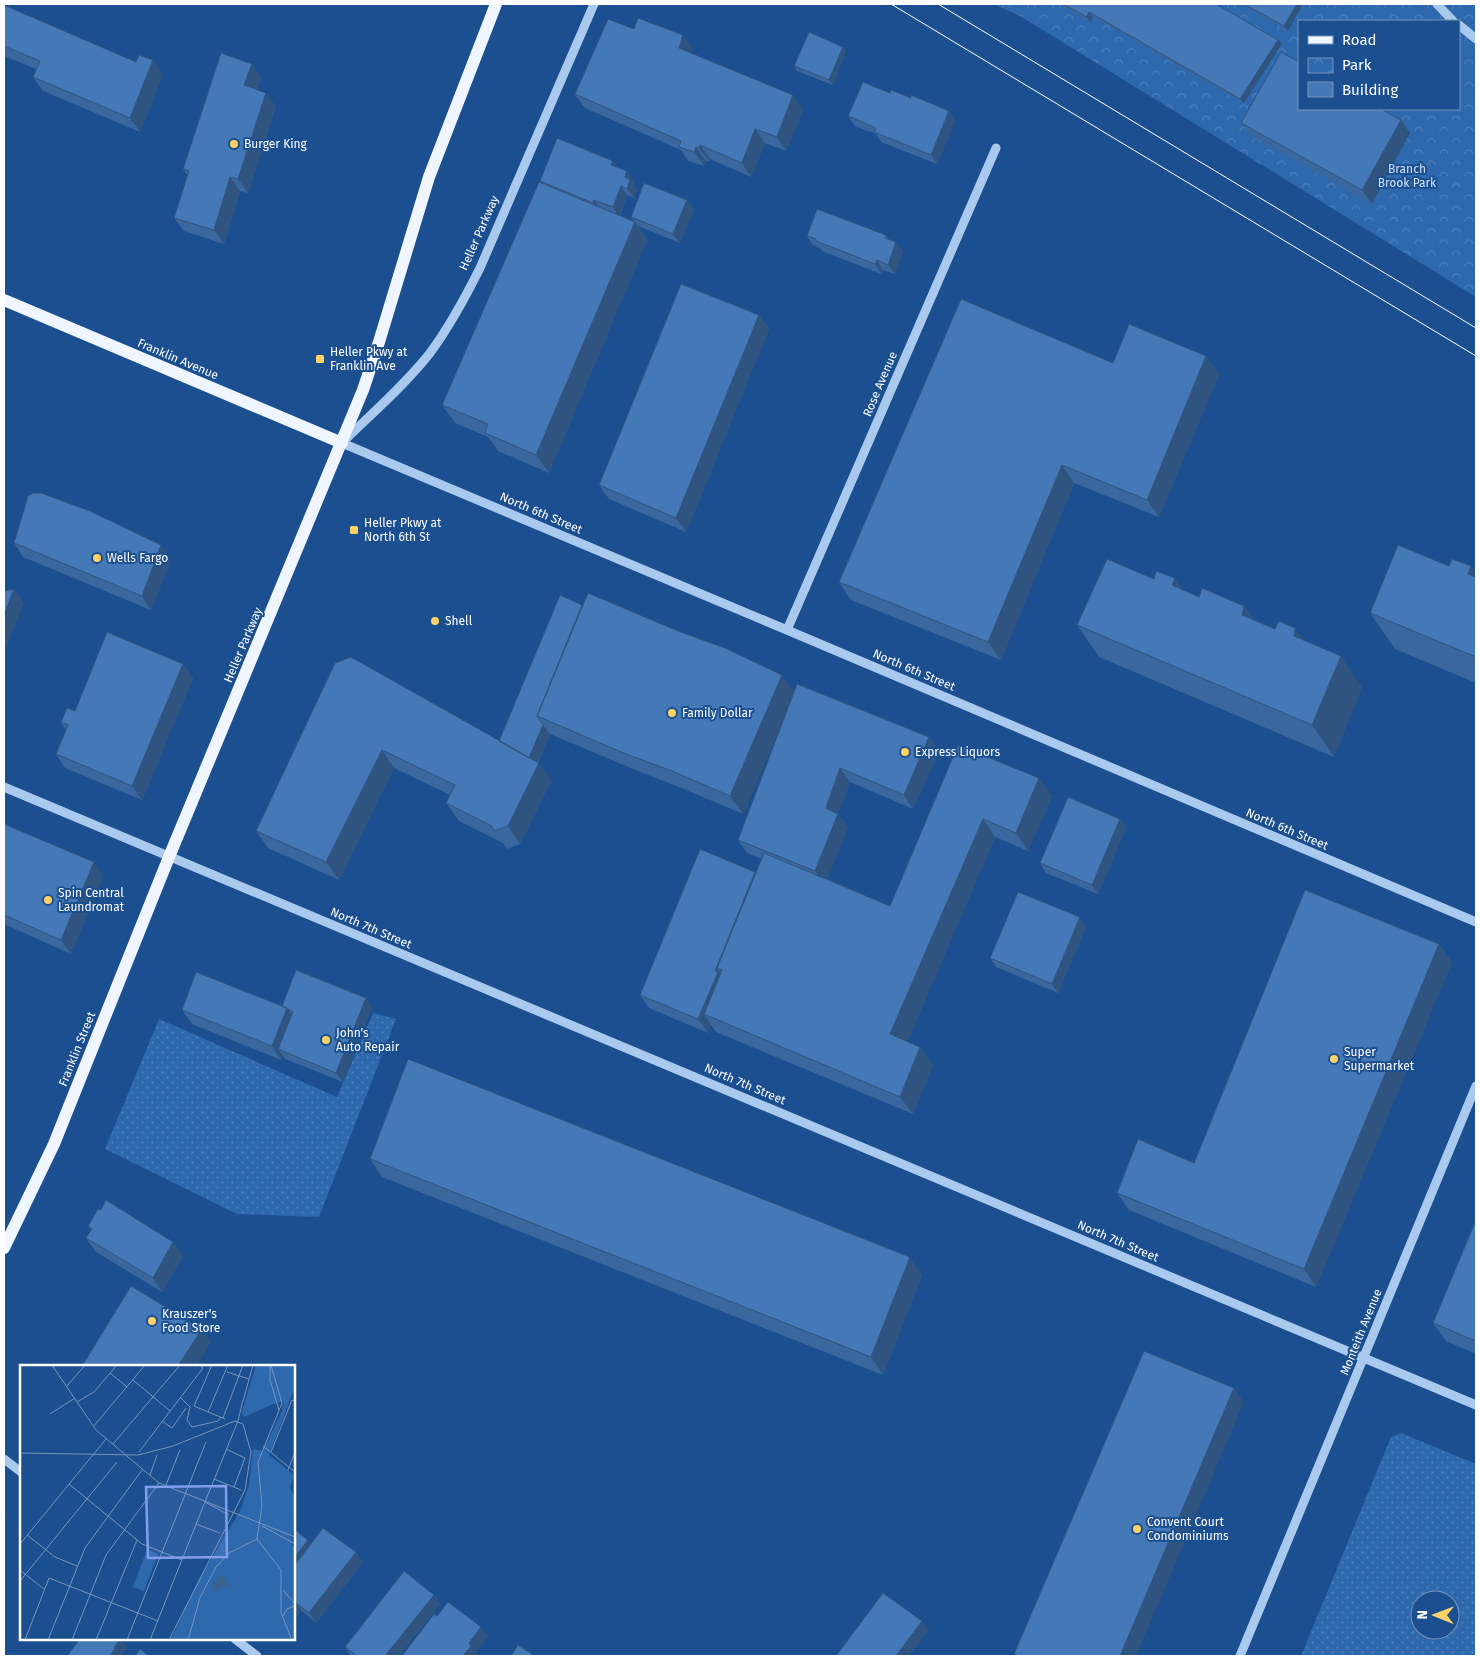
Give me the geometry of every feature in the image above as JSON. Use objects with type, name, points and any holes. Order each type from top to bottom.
[{"type":"main road","name":"Heller Parkway","points":[[169,857],[363,390],[429,178],[496,4]]},
{"type":"main road","name":"Franklin Avenue","points":[[4,300],[342,443]]},
{"type":"main road","name":"Franklin Street","points":[[4,1248],[54,1144],[169,857]]},
{"type":"street","name":"Heller Parkway","points":[[342,443],[428,355],[448,327],[488,250],[594,4]]},
{"type":"street","points":[[1437,4],[1452,20]]},
{"type":"street","points":[[1460,27],[1476,39]]},
{"type":"street","name":"Rose Avenue","points":[[787,630],[996,148]]},
{"type":"street","name":"North 6th Street","points":[[342,443],[1476,922]]},
{"type":"street","name":"North 7th Street","points":[[4,787],[1476,1404]]},
{"type":"street","name":"Monteith Avenue","points":[[1240,1656],[1476,1086]]},
{"type":"street","points":[[4,1459],[20,1471]]},
{"type":"street","points":[[235,1640],[257,1656]]},
{"type":"green space","name":"Branch Brook Park","points":[[993,4],[1476,4],[1476,297],[1020,16]]},
{"type":"green space","points":[[373,1013],[396,1019],[319,1217],[237,1214],[105,1149],[159,1019],[337,1097]]},
{"type":"green space","points":[[1401,1433],[1476,1464],[1476,1656],[1301,1656],[1391,1437]]},
{"type":"building","points":[[1063,4],[1216,4],[1278,40],[1240,99],[1089,12],[1087,17]]},
{"type":"building","points":[[1244,4],[1297,4],[1284,26]]},
{"type":"building","points":[[4,5],[136,62],[139,55],[153,60],[130,118],[33,77],[40,61],[4,46]]},
{"type":"building","points":[[638,18],[683,35],[679,48],[793,95],[777,137],[755,129],[742,163],[700,145],[699,148],[696,147],[694,152],[679,147],[681,141],[575,94],[608,19],[634,29]]},
{"type":"building","points":[[809,32],[843,47],[829,80],[794,66]]},
{"type":"building","points":[[1281,52],[1298,61],[1298,110],[1383,110],[1401,120],[1362,190],[1241,123]]},
{"type":"building","name":"Burger King","points":[[221,53],[252,64],[244,85],[266,93],[238,179],[230,177],[214,230],[174,218],[189,171],[183,169]]},
{"type":"building","points":[[863,82],[890,93],[891,90],[911,98],[911,95],[949,111],[931,155],[874,132],[876,128],[848,116]]},
{"type":"building","points":[[557,138],[613,161],[611,165],[627,171],[625,177],[630,180],[627,189],[621,186],[613,207],[594,200],[593,203],[540,181]]},
{"type":"building","points":[[539,182],[635,222],[536,455],[485,433],[488,424],[442,405]]},
{"type":"building","points":[[644,183],[687,200],[673,234],[631,217]]},
{"type":"building","points":[[817,209],[886,235],[885,238],[896,242],[888,265],[877,260],[875,264],[807,236]]},
{"type":"building","points":[[681,284],[759,315],[676,518],[599,485]]},
{"type":"building","points":[[961,299],[1113,363],[1129,324],[1206,356],[1147,500],[1062,465],[988,642],[839,582]]},
{"type":"building","name":"Wells Fargo","points":[[33,493],[41,493],[90,511],[161,545],[142,596],[14,543],[28,496]]},
{"type":"building","points":[[1398,545],[1449,566],[1452,559],[1471,566],[1468,574],[1476,577],[1476,657],[1370,613]]},
{"type":"building","points":[[1107,559],[1154,579],[1156,571],[1175,578],[1172,585],[1199,597],[1202,588],[1244,606],[1242,615],[1275,629],[1279,621],[1295,628],[1294,636],[1341,656],[1312,725],[1077,625]]},
{"type":"building","points":[[14,589],[4,615],[4,591]]},
{"type":"building","name":"Family Dollar","points":[[588,593],[678,631],[725,648],[782,675],[730,796],[537,716]]},
{"type":"building","points":[[560,595],[582,605],[537,716],[543,725],[529,758],[499,741]]},
{"type":"building","points":[[107,632],[183,664],[132,786],[56,754],[68,725],[61,722],[67,708],[75,711]]},
{"type":"building","points":[[351,657],[539,763],[508,826],[494,831],[492,826],[446,803],[455,785],[382,750],[326,862],[256,831],[335,663]]},
{"type":"building","points":[[797,684],[929,737],[904,795],[840,768],[826,808],[838,814],[815,871],[738,840]]},
{"type":"building","points":[[958,745],[1039,778],[1016,833],[983,819],[890,1034],[920,1047],[900,1097],[704,1014],[722,970],[717,968],[764,853],[890,906]]},
{"type":"building","points":[[1068,797],[1120,819],[1092,885],[1040,863]]},
{"type":"building","name":"Spin Central Laundromat","points":[[4,824],[94,862],[61,940],[4,915]]},
{"type":"building","points":[[700,849],[755,872],[715,971],[718,972],[698,1019],[640,995]]},
{"type":"building","name":"Super Supermarket","points":[[1305,890],[1439,944],[1304,1269],[1117,1193],[1138,1139],[1194,1163]]},
{"type":"building","points":[[1018,892],[1080,917],[1052,984],[990,958]]},
{"type":"building","name":"John's Auto Repair","points":[[296,970],[366,998],[336,1073],[278,1049],[293,1012],[282,1006]]},
{"type":"building","points":[[196,972],[287,1008],[272,1046],[182,1010]]},
{"type":"building","points":[[408,1059],[910,1257],[871,1357],[370,1159]]},
{"type":"building","points":[[106,1200],[173,1242],[153,1278],[86,1238],[92,1229],[88,1226],[98,1209],[101,1210]]},
{"type":"building","points":[[1476,1220],[1476,1341],[1433,1323]]},
{"type":"building","name":"Krauszer's Food Store","points":[[131,1286],[202,1329],[179,1365],[83,1365]]},
{"type":"building","name":"Convent Court Condominiums","points":[[1144,1351],[1234,1388],[1120,1656],[1019,1656],[1014,1654]]},
{"type":"building","points":[[323,1528],[356,1552],[309,1613],[295,1602],[295,1565]]},
{"type":"building","points":[[295,1530],[308,1540],[295,1557]]},
{"type":"building","points":[[404,1571],[434,1595],[385,1656],[357,1656],[345,1647]]},
{"type":"building","points":[[883,1593],[922,1621],[896,1656],[836,1656]]},
{"type":"building","points":[[448,1602],[481,1627],[469,1643],[471,1646],[463,1656],[402,1656],[434,1614],[437,1616]]},
{"type":"building","points":[[79,1640],[119,1640],[110,1656],[67,1656]]},
{"type":"building","points":[[518,1645],[535,1656],[511,1656]]},
{"type":"building","points":[[140,1649],[149,1656],[135,1656]]},
{"type":"tram line","points":[[891,4],[1476,356]]},
{"type":"tram line","points":[[938,4],[1476,328]]},
{"type":"place","name":"Burger King","points":[[234,144]]},
{"type":"place","name":"Heller Pkwy at Franklin Ave","points":[[320,359]]},
{"type":"place","name":"Heller Pkwy at North 6th St","points":[[354,530]]},
{"type":"place","name":"Wells Fargo","points":[[97,558]]},
{"type":"place","name":"Shell","points":[[435,621]]},
{"type":"place","name":"Family Dollar","points":[[672,713]]},
{"type":"place","name":"Express Liquors","points":[[905,752]]},
{"type":"place","name":"Spin Central Laundromat","points":[[48,900]]},
{"type":"place","name":"John's Auto Repair","points":[[326,1040]]},
{"type":"place","name":"Super Supermarket","points":[[1334,1059]]},
{"type":"place","name":"Krauszer's Food Store","points":[[152,1321]]},
{"type":"place","name":"Convent Court Condominiums","points":[[1137,1529]]}]
